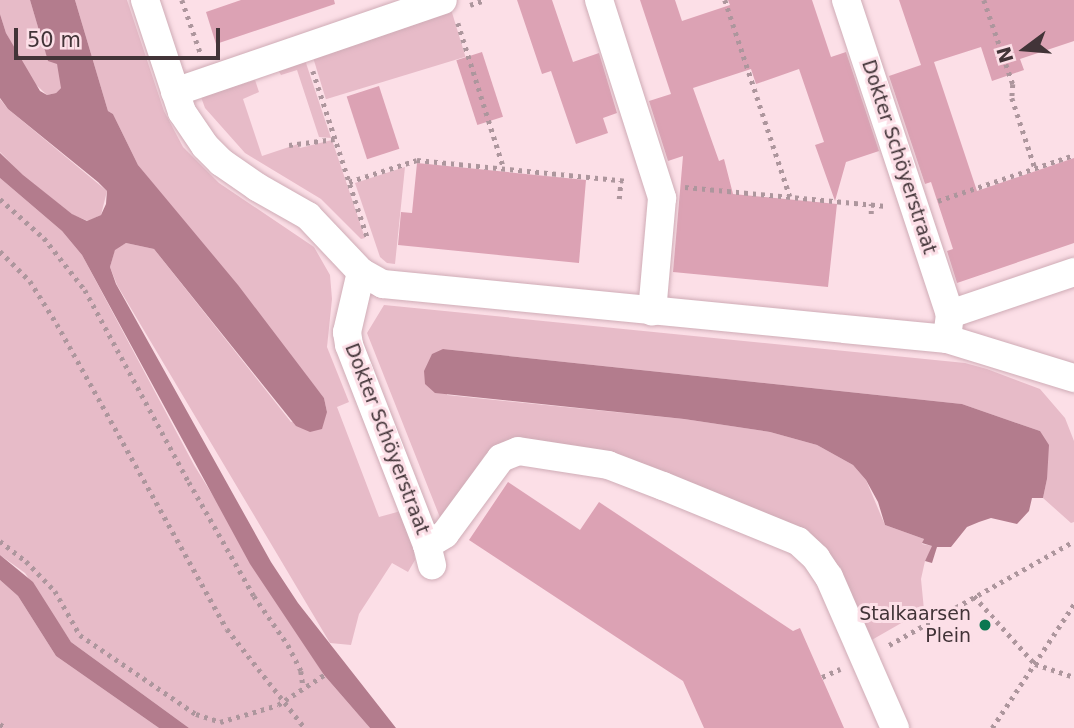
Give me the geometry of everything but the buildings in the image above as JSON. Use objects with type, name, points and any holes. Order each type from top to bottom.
[{"type":"street","points":[[145,0],[175,92],[191,128],[221,162],[308,216],[361,272],[383,285],[652,312],[949,327],[1074,378]]},
{"type":"street","points":[[598,0],[662,198],[652,312]]},
{"type":"street","name":"Dokter Schöyerstraat","points":[[846,0],[916,208],[949,327]]},
{"type":"street","points":[[175,92],[305,46],[449,5]]},
{"type":"street","name":"Dokter Schöyerstraat","points":[[361,272],[347,332],[349,345],[429,555],[494,467],[510,453],[525,451],[608,464],[798,541],[817,558],[829,577],[864,658]]},
{"type":"street","points":[[949,327],[1074,272]]},
{"type":"street","points":[[864,658],[895,728]]},
{"type":"path","points":[[182,0],[210,81]]},
{"type":"path","points":[[725,0],[790,197]]},
{"type":"path","points":[[984,0],[1013,84],[1012,98],[1035,168]]},
{"type":"path","points":[[449,5],[504,169]]},
{"type":"path","points":[[305,46],[372,250],[361,272]]},
{"type":"path","points":[[289,145],[335,139]]},
{"type":"path","points":[[349,182],[416,160],[916,208],[1074,155]]},
{"type":"path","points":[[619,199],[621,181]]},
{"type":"path","points":[[0,200],[44,238],[85,289],[254,596],[288,645],[302,671],[303,686]]},
{"type":"path","points":[[871,204],[871,214]]},
{"type":"path","points":[[0,251],[30,281],[57,324],[227,629],[305,728]]},
{"type":"path","points":[[0,541],[26,561],[55,591],[80,635],[196,714],[220,722],[278,705],[303,686],[324,675]]},
{"type":"path","points":[[822,677],[864,658],[1074,541]]},
{"type":"path","points":[[975,596],[1034,664],[1074,677]]},
{"type":"path","points":[[992,728],[1074,604]]},
{"type":"path","points":[[0,724],[6,728]]},
{"type":"shaded area","points":[[0,0],[30,0],[48,60],[57,63],[61,77],[61,88],[56,93],[47,95],[32,81],[6,33],[0,14]]},
{"type":"shaded area","points":[[30,0],[75,0],[108,111],[113,114],[138,165],[238,285],[324,398],[327,412],[322,429],[310,432],[296,426],[154,249],[126,243],[115,250],[110,267],[116,284],[271,562],[298,603],[396,728],[370,728],[324,675],[250,564],[82,255],[62,231],[0,178],[0,153],[72,214],[87,221],[101,215],[106,204],[107,191],[98,182],[8,109],[0,98],[0,14],[6,33],[40,91],[47,95],[56,93],[61,88],[57,64],[48,61]]},
{"type":"shaded area","points":[[75,0],[127,0],[164,111],[183,147],[219,183],[314,247],[330,275],[332,299],[327,347],[349,402],[337,407],[379,517],[401,511],[413,544],[415,560],[408,572],[392,563],[359,614],[351,645],[330,643],[117,285],[110,267],[115,249],[126,243],[154,249],[291,422],[327,412],[324,398],[138,165],[113,114],[108,111]]},
{"type":"shaded area","points":[[450,6],[465,57],[326,99],[310,49]]},
{"type":"shaded area","points":[[303,54],[331,138],[319,137],[297,70],[281,75],[276,66]]},
{"type":"shaded area","points":[[255,80],[259,92],[243,99],[262,156],[298,144],[300,148],[332,140],[365,238],[361,239],[321,199],[245,153],[205,108],[201,97]]},
{"type":"shaded area","points":[[0,99],[8,109],[107,191],[101,215],[88,221],[73,215],[23,176],[0,152]]},
{"type":"shaded area","points":[[405,167],[395,264],[387,263],[380,257],[355,183]]},
{"type":"shaded area","points":[[0,178],[62,231],[82,255],[194,465],[324,675],[370,728],[189,728],[71,642],[25,573],[0,555]]},
{"type":"shaded area","points":[[384,305],[965,363],[987,369],[1040,389],[1065,418],[1074,441],[1074,522],[1071,523],[1043,498],[1047,479],[1040,431],[962,404],[443,349],[447,395],[684,419],[770,432],[817,445],[853,465],[866,480],[885,525],[924,539],[922,544],[933,546],[925,561],[921,579],[924,610],[870,641],[814,542],[501,444],[485,455],[441,520],[367,333]]},
{"type":"shaded area","points":[[443,349],[962,404],[1040,431],[1049,445],[1043,498],[1032,498],[1029,511],[1017,524],[991,518],[967,527],[951,547],[937,547],[932,563],[925,561],[932,546],[922,543],[924,539],[885,525],[878,502],[866,480],[853,465],[817,445],[770,432],[684,419],[435,393],[425,384],[424,371],[432,354]]},
{"type":"shaded area","points":[[0,555],[33,582],[71,642],[189,728],[159,728],[56,656],[18,596],[0,580]]},
{"type":"shaded area","points":[[0,580],[18,596],[56,656],[159,728],[0,728]]},
{"type":"place","name":"Stalkaarsen Plein","points":[[985,625]]}]
